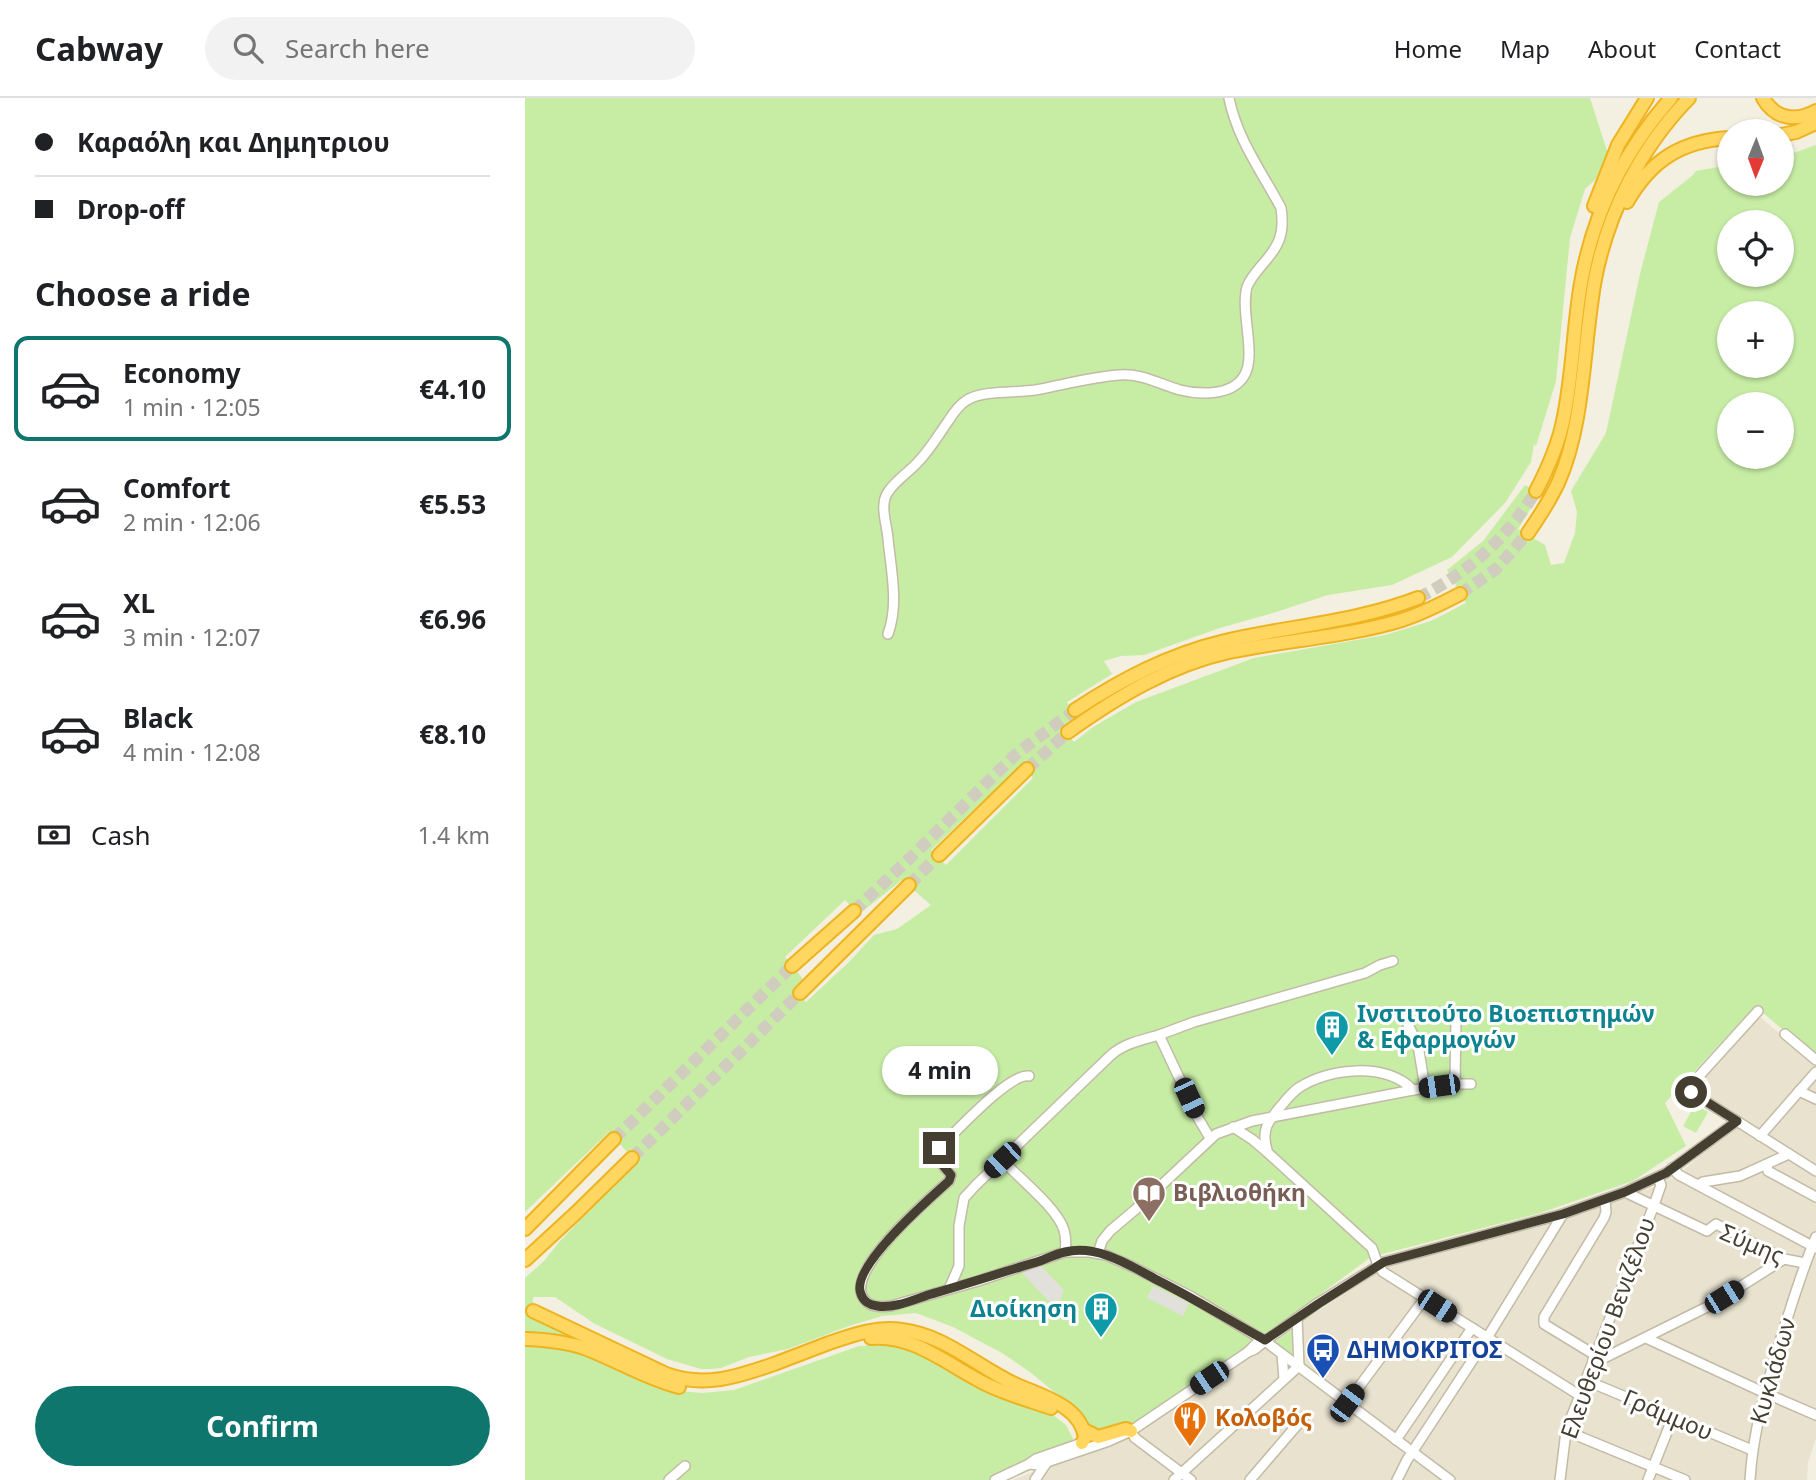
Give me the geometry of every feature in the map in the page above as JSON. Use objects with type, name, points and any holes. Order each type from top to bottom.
[{"type":"highway","points":[[1581,282],[1584,242],[1601,186],[1618,145],[1647,98]]},
{"type":"highway","points":[[1536,491],[1551,460],[1563,423],[1581,282],[1594,231],[1608,192],[1639,139],[1671,98]]},
{"type":"highway","points":[[1528,533],[1554,491],[1570,450],[1593,291],[1601,252],[1619,201],[1665,126],[1689,98]]},
{"type":"highway","points":[[1763,98],[1774,112],[1788,118],[1804,117],[1816,111]]},
{"type":"highway","points":[[1794,132],[1816,123]]},
{"type":"highway","points":[[1601,252],[1633,191],[1650,170],[1681,148],[1717,140]]},
{"type":"highway","points":[[1068,732],[1118,699],[1188,664],[1229,652],[1387,624],[1421,613],[1460,594]]},
{"type":"highway","points":[[1075,710],[1144,670],[1202,647],[1357,616],[1417,598]]},
{"type":"highway","points":[[939,855],[1027,769]]},
{"type":"highway","points":[[800,993],[909,885]]},
{"type":"highway","points":[[792,966],[854,911]]},
{"type":"highway","points":[[525,1229],[614,1139]]},
{"type":"highway","points":[[525,1260],[632,1158]]},
{"type":"highway","points":[[533,1311],[666,1374],[698,1381],[738,1377],[849,1336],[870,1331],[903,1330],[941,1343],[1011,1382],[1049,1398],[1067,1409],[1078,1420],[1086,1440]]},
{"type":"highway","points":[[527,1339],[577,1346],[662,1382],[707,1389],[744,1383],[865,1340],[897,1339],[919,1347],[991,1387],[1063,1413],[1086,1440]]},
{"type":"highway","points":[[1086,1440],[1126,1429],[1131,1431]]},
{"type":"street","points":[[888,634],[894,609],[884,509],[886,495],[928,451],[957,409],[966,401],[985,395],[1119,375],[1135,375],[1181,390],[1196,392],[1224,390],[1233,387],[1243,378],[1248,366],[1246,291],[1254,275],[1274,252],[1280,238],[1283,219],[1281,208],[1243,141],[1229,98]]},
{"type":"street","points":[[949,1289],[959,1266],[959,1226],[964,1198],[1116,1051],[1131,1043],[1365,973],[1393,961]]},
{"type":"street","points":[[1758,1011],[1689,1089],[1816,1170]]},
{"type":"street","points":[[1402,1012],[1418,1045],[1425,1088]]},
{"type":"street","points":[[1455,1084],[1456,1019]]},
{"type":"street","points":[[1785,1034],[1816,1060]]},
{"type":"street","points":[[1159,1035],[1210,1138]]},
{"type":"street","points":[[1267,1152],[1264,1140],[1271,1118],[1298,1088],[1316,1079],[1354,1070],[1398,1079],[1413,1090]]},
{"type":"street","points":[[1760,1136],[1816,1072]]},
{"type":"street","points":[[1030,1076],[1023,1075],[1012,1080],[939,1148],[937,1158],[951,1175],[949,1181],[886,1241],[869,1264],[859,1286],[865,1300],[876,1306],[891,1306],[1065,1252],[1102,1254],[1190,1296],[1265,1340],[1450,1480]]},
{"type":"street","points":[[1102,1254],[1115,1228],[1210,1138],[1233,1127],[1413,1090],[1471,1084]]},
{"type":"street","points":[[1800,1091],[1816,1099]]},
{"type":"street","points":[[995,1480],[1044,1456],[1086,1440],[1131,1431],[1378,1265],[1391,1259],[1563,1214],[1625,1192],[1658,1178],[1737,1121]]},
{"type":"street","points":[[1233,1127],[1254,1140],[1372,1248],[1383,1272],[1579,1395]]},
{"type":"street","points":[[1698,1185],[1740,1176],[1789,1154]]},
{"type":"street","points":[[1002,1160],[1056,1215],[1064,1230],[1065,1252]]},
{"type":"street","points":[[1767,1165],[1768,1171],[1816,1196]]},
{"type":"street","points":[[1672,1168],[1679,1175],[1815,1244]]},
{"type":"street","name":"Ελευθερίου Βενιζέλου","points":[[1560,1480],[1566,1431],[1654,1205],[1661,1185],[1658,1178]]},
{"type":"street","name":"Σύμης","points":[[1625,1192],[1707,1231],[1716,1224],[1784,1259],[1805,1263]]},
{"type":"street","points":[[1605,1200],[1604,1218],[1543,1321],[1594,1357],[1604,1358],[1713,1304],[1784,1259]]},
{"type":"street","points":[[1397,1480],[1563,1214]]},
{"type":"street","name":"Κυκλάδων","points":[[1750,1480],[1752,1450],[1765,1393],[1805,1263],[1815,1244]]},
{"type":"street","points":[[959,1266],[978,1280]]},
{"type":"street","points":[[1347,1403],[1425,1298]]},
{"type":"street","points":[[1297,1318],[1299,1366]]},
{"type":"street","points":[[1396,1440],[1472,1328]]},
{"type":"street","points":[[1646,1338],[1816,1415]]},
{"type":"street","points":[[1282,1354],[1284,1379]]},
{"type":"street","points":[[1174,1480],[1299,1366]]},
{"type":"street","name":"Γράμμου","points":[[1585,1380],[1752,1450]]},
{"type":"street","points":[[1250,1480],[1304,1417]]},
{"type":"street","points":[[1649,1480],[1673,1417]]},
{"type":"street","points":[[1131,1431],[1135,1438],[1191,1480]]},
{"type":"street","points":[[1566,1431],[1685,1480]]},
{"type":"street","points":[[1029,1464],[1047,1462],[1086,1440]]},
{"type":"street","points":[[1035,1480],[1047,1462]]},
{"type":"street","points":[[669,1480],[685,1466]]},
{"type":"shaded area","points":[[1760,1017],[1815,1064],[1758,1130],[1694,1090]]},
{"type":"shaded area","points":[[1816,1076],[1816,1169],[1763,1135]]},
{"type":"shaded area","points":[[1737,1125],[1816,1174],[1816,1439],[1808,1462],[1807,1480],[1012,1480],[1126,1437],[1384,1268],[1564,1220],[1657,1186],[1683,1171]]},
{"type":"shaded area","points":[[1040,1265],[1064,1290],[1056,1309],[1021,1272]]},
{"type":"shaded area","points":[[1153,1286],[1189,1303],[1183,1316],[1147,1298]]},
{"type":"green space","points":[[525,98],[1590,98],[1608,154],[1595,180],[1585,189],[1570,238],[1556,381],[1536,446],[1534,444],[1531,462],[1505,503],[1452,557],[1392,585],[1328,595],[1220,628],[1144,655],[1121,656],[1104,661],[1112,674],[1067,702],[1075,716],[1061,728],[1074,742],[1093,727],[1136,702],[1254,658],[1385,635],[1431,621],[1466,603],[1447,570],[1483,541],[1525,485],[1540,494],[1518,529],[1545,545],[1551,565],[1564,563],[1575,533],[1577,512],[1571,491],[1606,433],[1640,274],[1659,202],[1696,171],[1717,167],[1717,196],[1794,196],[1794,152],[1816,145],[1816,1058],[1755,1006],[1665,1103],[1686,1146],[1633,1181],[1540,1213],[1371,1257],[1269,1332],[1137,1421],[1126,1427],[1094,1434],[1069,1404],[1030,1372],[1002,1353],[953,1327],[916,1313],[882,1316],[788,1349],[711,1369],[701,1369],[667,1359],[595,1324],[555,1297],[533,1297],[529,1317],[591,1342],[525,1334],[525,1278],[637,1163],[609,1132],[525,1212]],"holes":[[[1021,765],[1033,778],[946,865],[931,850]],[[902,880],[931,905],[897,929],[874,935],[806,1002],[793,989],[803,979],[785,957],[845,900],[858,915]]]},
{"type":"green space","points":[[1695,1105],[1708,1112],[1696,1133],[1683,1126]]},
{"type":"green space","points":[[1292,1330],[1292,1357],[1275,1342]]},
{"type":"green space","points":[[525,1338],[526,1346],[571,1349],[678,1391],[703,1393],[734,1390],[859,1346],[894,1345],[913,1351],[994,1394],[1053,1415],[1066,1425],[1075,1443],[988,1480],[525,1480]]},
{"type":"tunnel","points":[[1418,598],[1454,577],[1485,553],[1512,525],[1536,491]]},
{"type":"tunnel","points":[[1460,594],[1496,569],[1528,533]]},
{"type":"tunnel","points":[[854,911],[1015,755],[1075,710]]},
{"type":"tunnel","points":[[1027,769],[1068,732]]},
{"type":"tunnel","points":[[909,885],[939,855]]},
{"type":"tunnel","points":[[614,1139],[792,966]]},
{"type":"tunnel","points":[[632,1158],[800,993]]},
{"type":"place","name":"Ινστιτούτο Βιοεπιστημών & Εφαρμογών","points":[[1332,1057]]},
{"type":"place","name":"Βιβλιοθήκη","points":[[1149,1223]]},
{"type":"place","name":"Διοίκηση","points":[[1101,1339]]},
{"type":"place","name":"ΔΗΜΟΚΡΙΤΟΣ","points":[[1323,1380]]},
{"type":"place","name":"Κολοβός","points":[[1190,1448]]},
{"type":"route","points":[[939,1148],[937,1158],[951,1175],[949,1181],[886,1241],[869,1264],[859,1291],[869,1304],[891,1306],[1065,1252],[1089,1252],[1109,1256],[1133,1267],[1190,1296],[1265,1340],[1351,1282],[1391,1259],[1563,1214],[1658,1178],[1737,1121],[1691,1092]]}]
